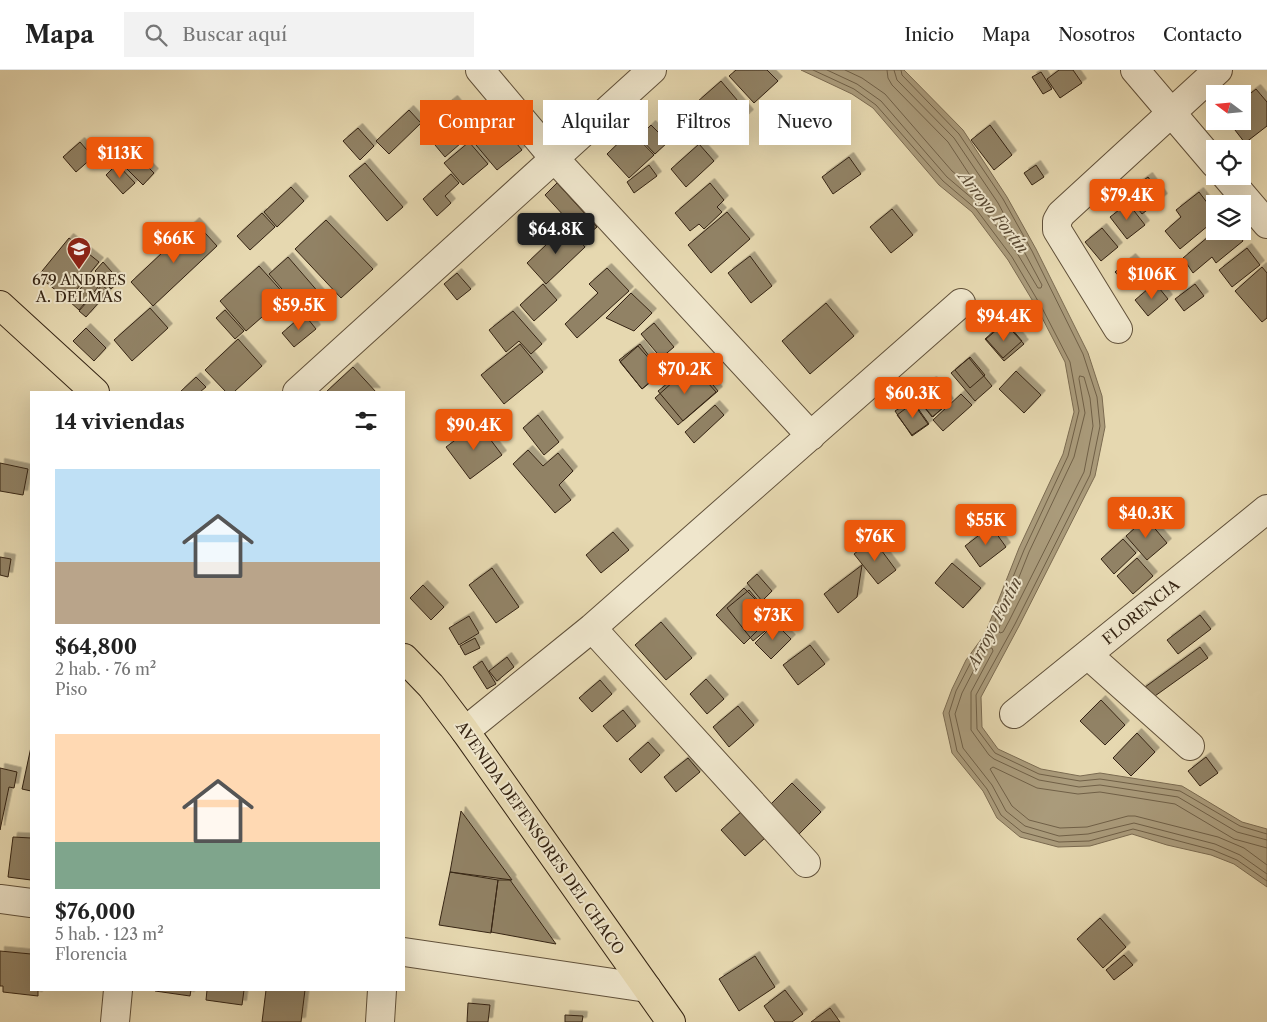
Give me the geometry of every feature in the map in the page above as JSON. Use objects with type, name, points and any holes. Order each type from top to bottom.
[{"type":"main road","points":[[0,305],[95,391]]},
{"type":"main road","name":"AVENIDA DEFENSORES DEL CHACO","points":[[405,659],[431,686],[465,730],[671,1022]]},
{"type":"street","points":[[480,70],[554,158],[811,436]]},
{"type":"street","points":[[298,391],[652,70]]},
{"type":"street","points":[[1135,70],[1206,154]]},
{"type":"street","points":[[1118,329],[1057,230],[1057,221],[1061,214],[1218,70]]},
{"type":"street","points":[[1234,185],[1267,224]]},
{"type":"street","points":[[465,730],[592,628],[961,303]]},
{"type":"street","name":"FLORENCIA","points":[[1014,714],[1267,509]]},
{"type":"street","points":[[592,628],[806,863]]},
{"type":"street","points":[[1088,655],[1190,746]]},
{"type":"street","points":[[0,899],[30,903]]},
{"type":"street","points":[[405,952],[647,988]]},
{"type":"street","points":[[115,1022],[118,991]]},
{"type":"street","points":[[380,1022],[382,991]]},
{"type":"water","name":"Arroyo Fortín","points":[[801,70],[904,70],[963,130],[1007,197],[1036,249],[1088,353],[1102,396],[1105,427],[1095,476],[981,697],[982,727],[998,749],[1041,769],[1080,776],[1100,773],[1182,786],[1242,822],[1267,829],[1267,887],[1234,864],[1211,855],[1167,845],[1132,834],[1090,846],[1058,847],[1020,837],[997,818],[983,791],[952,753],[943,713],[966,660],[985,634],[1019,548],[1063,454],[1074,412],[1065,362],[1037,308],[1008,260],[972,212],[939,185],[873,108],[852,94]]},
{"type":"building","points":[[736,70],[767,70],[778,81],[754,103],[729,76]]},
{"type":"building","points":[[1059,70],[1073,70],[1082,83],[1060,98],[1047,79]]},
{"type":"building","points":[[1041,72],[1052,89],[1043,94],[1032,77]]},
{"type":"building","points":[[721,81],[737,100],[699,100]]},
{"type":"building","points":[[1256,89],[1267,102],[1267,126],[1249,140],[1243,140],[1235,130],[1251,130],[1251,93]]},
{"type":"building","points":[[409,110],[420,122],[389,154],[376,141]]},
{"type":"building","points":[[651,125],[658,132],[658,145],[665,145],[655,154],[647,145],[648,128]]},
{"type":"building","points":[[990,125],[1012,155],[994,170],[971,140]]},
{"type":"building","points":[[358,128],[374,146],[360,160],[343,141]]},
{"type":"building","points":[[80,142],[93,157],[76,172],[63,157]]},
{"type":"building","points":[[435,145],[459,145],[445,157]]},
{"type":"building","points":[[465,145],[472,145],[488,164],[463,185],[444,163]]},
{"type":"building","points":[[476,145],[518,145],[522,150],[497,170]]},
{"type":"building","points":[[616,145],[644,145],[654,155],[629,178],[607,154]]},
{"type":"building","points":[[698,145],[714,161],[686,187],[671,169]]},
{"type":"building","points":[[131,150],[154,173],[143,185],[120,162]]},
{"type":"building","points":[[849,157],[861,174],[833,194],[822,177]]},
{"type":"building","points":[[365,163],[403,207],[387,221],[349,176]]},
{"type":"building","points":[[117,164],[135,183],[123,194],[106,175]]},
{"type":"building","points":[[649,165],[657,176],[634,193],[627,182]]},
{"type":"building","points":[[1036,165],[1044,177],[1032,185],[1024,173]]},
{"type":"building","points":[[451,174],[459,183],[445,196],[451,203],[437,216],[423,199]]},
{"type":"building","points":[[1148,177],[1163,198],[1142,214],[1126,193]]},
{"type":"building","points":[[557,183],[597,227],[584,238],[545,195]]},
{"type":"building","points":[[710,183],[724,200],[717,207],[722,212],[704,229],[699,224],[690,231],[675,213]]},
{"type":"building","points":[[291,187],[304,201],[277,227],[264,212]]},
{"type":"building","points":[[1199,192],[1206,201],[1206,227],[1180,249],[1165,231],[1181,217],[1176,210]]},
{"type":"building","points":[[1128,203],[1145,225],[1127,239],[1110,217]]},
{"type":"building","points":[[892,209],[913,235],[891,253],[870,227]]},
{"type":"building","points":[[727,212],[750,239],[711,273],[688,245]]},
{"type":"building","points":[[262,213],[275,227],[250,250],[237,236]]},
{"type":"building","points":[[326,220],[373,269],[341,298],[295,249]]},
{"type":"building","points":[[195,222],[217,246],[153,306],[131,282]]},
{"type":"building","points":[[566,226],[585,247],[546,284],[527,263]]},
{"type":"building","points":[[1102,228],[1118,247],[1101,261],[1085,242]]},
{"type":"building","points":[[69,238],[99,262],[68,300],[38,276]]},
{"type":"building","points":[[1206,239],[1243,241],[1216,263],[1212,257],[1193,273],[1183,258]]},
{"type":"building","points":[[1247,248],[1260,265],[1232,287],[1219,270]]},
{"type":"building","points":[[750,256],[772,286],[751,303],[728,273]]},
{"type":"building","points":[[288,257],[320,294],[301,311],[269,274]]},
{"type":"building","points":[[1131,258],[1146,275],[1131,289],[1115,272]]},
{"type":"building","points":[[103,262],[120,281],[111,289],[95,271]]},
{"type":"building","points":[[259,266],[286,296],[246,331],[220,301]]},
{"type":"building","points":[[1262,267],[1267,273],[1267,318],[1262,322],[1235,291]]},
{"type":"building","points":[[607,268],[629,291],[577,338],[565,324],[598,293],[589,284]]},
{"type":"building","points":[[457,273],[471,289],[457,300],[444,284]]},
{"type":"building","points":[[90,278],[99,286],[79,310],[69,301]]},
{"type":"building","points":[[1155,283],[1168,299],[1148,316],[1135,300]]},
{"type":"building","points":[[543,284],[557,300],[534,321],[520,305]]},
{"type":"building","points":[[1195,284],[1204,296],[1184,311],[1175,299]]},
{"type":"building","points":[[102,285],[109,291],[86,317],[79,311]]},
{"type":"building","points":[[631,293],[652,313],[634,331],[606,318]]},
{"type":"building","points":[[826,303],[854,336],[810,374],[782,341]]},
{"type":"building","points":[[150,308],[168,328],[132,361],[114,340]]},
{"type":"building","points":[[225,310],[244,331],[235,339],[216,318]]},
{"type":"building","points":[[513,311],[542,344],[531,354],[519,341],[506,352],[489,330]]},
{"type":"building","points":[[304,314],[316,329],[294,347],[282,333]]},
{"type":"building","points":[[1004,322],[1024,344],[1004,361],[985,339]]},
{"type":"building","points":[[1006,322],[1022,341],[1003,358],[986,339]]},
{"type":"building","points":[[654,323],[674,347],[661,358],[641,334]]},
{"type":"building","points":[[86,328],[106,348],[94,361],[73,341]]},
{"type":"building","points":[[238,339],[262,366],[235,391],[225,391],[205,370]]},
{"type":"building","points":[[520,344],[543,372],[504,404],[481,375]]},
{"type":"building","points":[[640,344],[662,373],[642,389],[619,360]]},
{"type":"building","points":[[638,346],[661,372],[642,389],[620,362]]},
{"type":"building","points":[[970,357],[985,375],[970,388],[955,370]]},
{"type":"building","points":[[969,358],[992,386],[975,401],[951,373]]},
{"type":"building","points":[[694,362],[718,391],[683,421],[658,391]]},
{"type":"building","points":[[692,365],[716,392],[678,425],[655,398]]},
{"type":"building","points":[[353,367],[375,391],[327,391]]},
{"type":"building","points":[[1016,371],[1041,395],[1024,413],[999,389]]},
{"type":"building","points":[[196,377],[206,387],[201,391],[181,391]]},
{"type":"building","points":[[932,381],[949,403],[932,417],[915,395]]},
{"type":"building","points":[[931,386],[947,404],[933,417],[917,399]]},
{"type":"building","points":[[961,394],[972,405],[943,431],[933,420]]},
{"type":"building","points":[[912,400],[929,424],[912,436],[895,411]]},
{"type":"building","points":[[913,403],[928,424],[912,435],[897,415]]},
{"type":"building","points":[[715,405],[724,415],[694,443],[685,432]]},
{"type":"building","points":[[538,415],[559,442],[544,455],[523,428]]},
{"type":"building","points":[[478,423],[502,455],[470,479],[446,447]]},
{"type":"building","points":[[528,450],[543,466],[558,453],[573,471],[559,485],[571,500],[555,513],[513,464]]},
{"type":"building","points":[[0,463],[28,469],[23,495],[0,491]]},
{"type":"building","points":[[1146,518],[1167,543],[1147,560],[1126,536]]},
{"type":"building","points":[[991,526],[1006,547],[980,567],[965,546]]},
{"type":"building","points":[[613,532],[629,550],[601,573],[586,555]]},
{"type":"building","points":[[873,539],[896,570],[878,584],[854,554]]},
{"type":"building","points":[[1123,539],[1136,553],[1114,574],[1101,559]]},
{"type":"building","points":[[0,557],[11,559],[8,577],[0,575]]},
{"type":"building","points":[[1137,558],[1153,576],[1133,594],[1117,576]]},
{"type":"building","points":[[952,563],[981,588],[963,608],[935,583]]},
{"type":"building","points":[[862,565],[857,597],[838,613],[824,594]]},
{"type":"building","points":[[492,568],[519,607],[496,623],[469,585]]},
{"type":"building","points":[[757,574],[772,591],[762,601],[747,583]]},
{"type":"building","points":[[423,585],[444,607],[431,620],[410,598]]},
{"type":"building","points":[[744,588],[772,616],[744,644],[716,615]]},
{"type":"building","points":[[749,590],[776,622],[753,641],[727,608]]},
{"type":"building","points":[[1200,615],[1211,629],[1178,654],[1167,640]]},
{"type":"building","points":[[469,616],[479,633],[459,645],[449,628]]},
{"type":"building","points":[[661,622],[692,658],[666,680],[635,645]]},
{"type":"building","points":[[775,623],[791,639],[771,659],[755,643]]},
{"type":"building","points":[[475,638],[480,648],[465,655],[460,646]]},
{"type":"building","points":[[810,645],[825,664],[798,685],[783,665]]},
{"type":"building","points":[[1200,647],[1208,658],[1148,701],[1141,690]]},
{"type":"building","points":[[507,657],[514,667],[497,681],[489,671]]},
{"type":"building","points":[[482,661],[496,684],[487,689],[473,667]]},
{"type":"building","points":[[706,679],[724,699],[707,714],[690,694]]},
{"type":"building","points":[[600,680],[612,694],[592,712],[579,698]]},
{"type":"building","points":[[1101,700],[1125,725],[1105,745],[1080,721]]},
{"type":"building","points":[[738,706],[754,725],[729,747],[713,727]]},
{"type":"building","points":[[623,710],[636,726],[617,742],[603,726]]},
{"type":"building","points":[[1137,733],[1155,752],[1131,776],[1113,758]]},
{"type":"building","points":[[648,742],[660,755],[641,773],[629,759]]},
{"type":"building","points":[[30,752],[30,791],[22,789]]},
{"type":"building","points":[[1206,757],[1218,773],[1200,786],[1188,771]]},
{"type":"building","points":[[688,758],[700,772],[676,792],[664,777]]},
{"type":"building","points":[[0,768],[17,772],[14,788],[9,787],[0,830]]},
{"type":"building","points":[[792,783],[821,812],[793,840],[764,811]]},
{"type":"building","points":[[461,811],[512,880],[450,872]]},
{"type":"building","points":[[741,812],[765,838],[745,856],[721,830]]},
{"type":"building","points":[[13,837],[30,838],[30,880],[8,877]]},
{"type":"building","points":[[450,872],[498,880],[491,933],[439,925]]},
{"type":"building","points":[[498,880],[510,880],[556,944],[491,932]]},
{"type":"building","points":[[1100,918],[1126,947],[1103,968],[1077,939]]},
{"type":"building","points":[[0,951],[30,954],[30,991],[38,991],[38,996],[3,992],[3,986],[0,986]]},
{"type":"building","points":[[1124,955],[1133,965],[1114,980],[1106,970]]},
{"type":"building","points":[[755,956],[775,987],[739,1011],[719,979]]},
{"type":"building","points":[[785,990],[803,1014],[792,1022],[775,1022],[764,1006]]},
{"type":"building","points":[[155,991],[191,991],[190,996]]},
{"type":"building","points":[[207,991],[244,991],[242,1005],[206,1000]]},
{"type":"building","points":[[266,991],[305,991],[301,1022],[262,1022]]},
{"type":"building","points":[[468,1003],[490,1005],[488,1022],[467,1022]]},
{"type":"building","points":[[830,1008],[840,1022],[811,1022]]},
{"type":"building","points":[[565,1015],[583,1016],[582,1022],[565,1022]]},
{"type":"place","name":"679 ANDRES A. DELMAS","points":[[79,270]]}]
